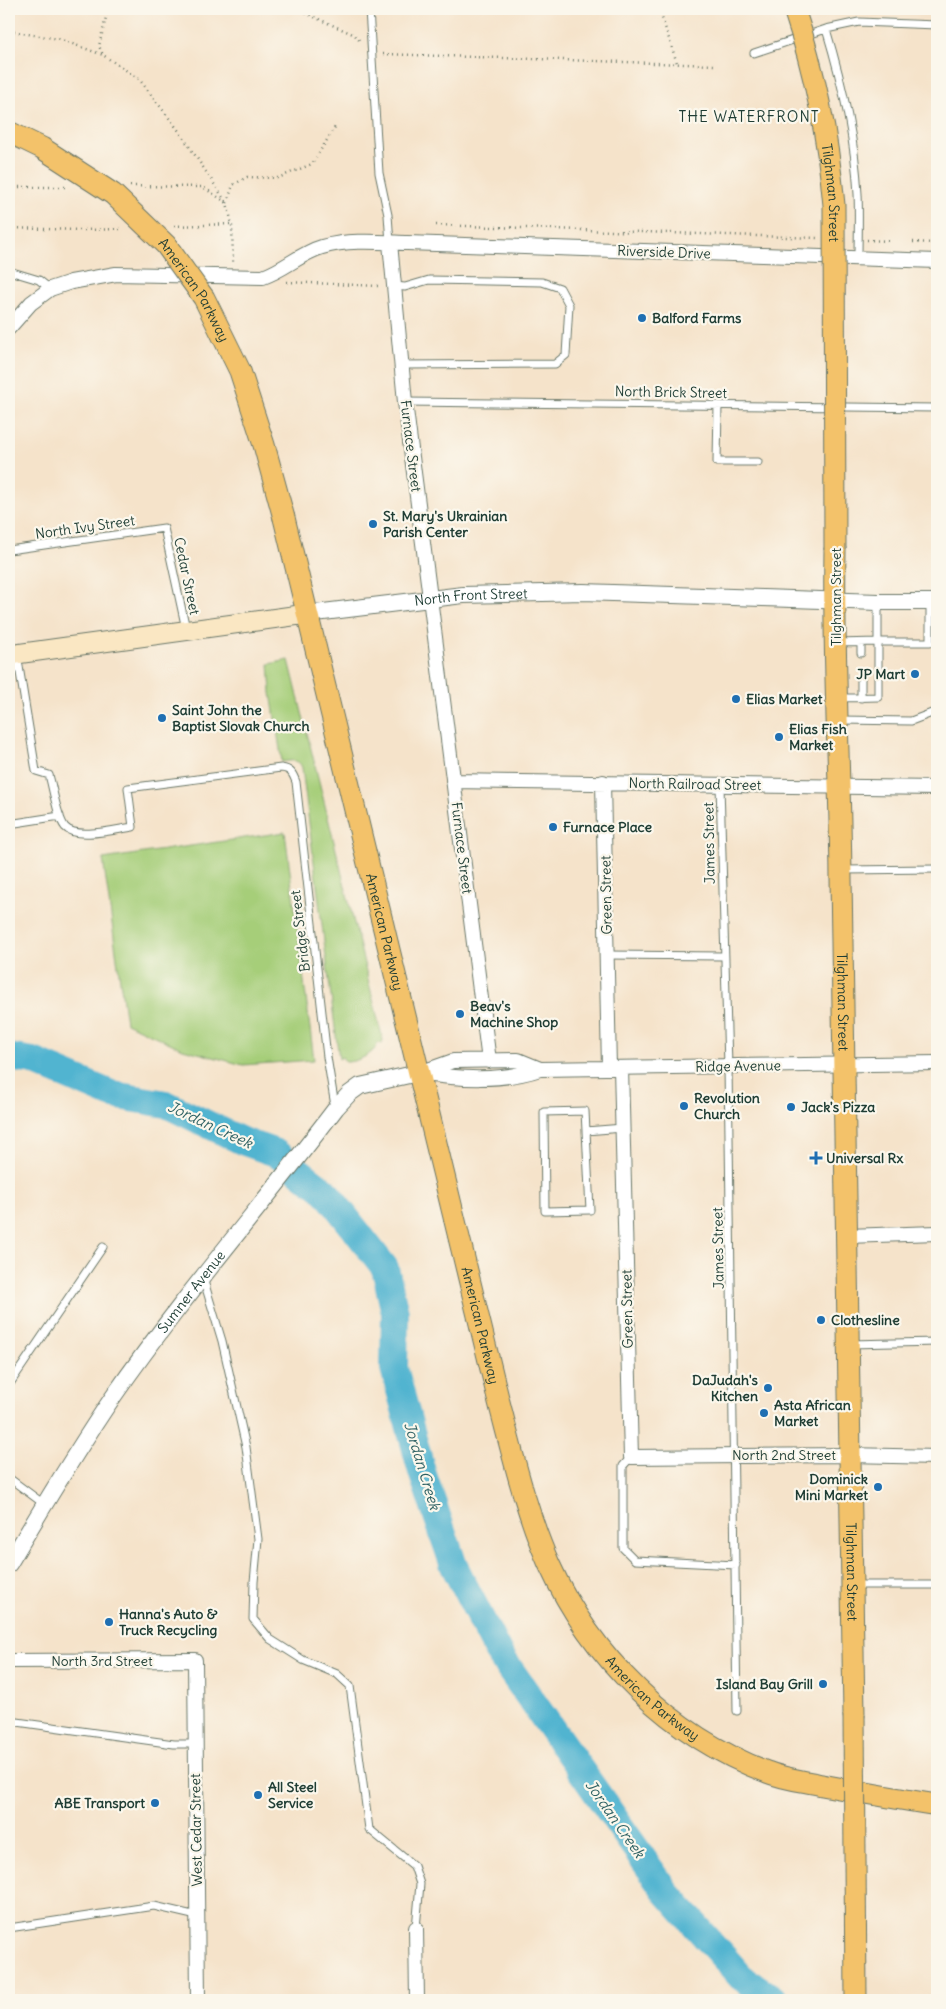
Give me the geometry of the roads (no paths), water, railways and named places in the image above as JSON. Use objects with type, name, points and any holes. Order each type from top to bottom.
[{"type":"main road","name":"Tilghman Street","points":[[794,9],[805,42],[818,94],[828,150],[834,205],[834,600],[841,870],[843,1064],[847,1174],[846,1236],[854,1715],[856,2000]]},
{"type":"main road","name":"American Parkway","points":[[9,132],[42,148],[113,194],[166,245],[204,298],[240,370],[264,445],[284,518],[499,1402],[526,1502],[549,1565],[563,1591],[586,1628],[613,1663],[643,1695],[676,1723],[713,1748],[769,1773],[879,1796],[937,1805]]},
{"type":"main road","name":"North Front Street","points":[[13,655],[307,614]]},
{"type":"street","name":"Riverside Drive","points":[[9,328],[31,303],[50,289],[70,282],[116,274],[262,277],[275,273],[321,247],[347,243],[937,262]]},
{"type":"street","name":"Furnace Street","points":[[390,243],[388,286],[402,365],[405,402],[489,1061]]},
{"type":"street","name":"North Front Street","points":[[307,614],[462,595],[583,592],[878,602],[934,602]]},
{"type":"street","name":"North Railroad Street","points":[[453,781],[937,788]]},
{"type":"street","name":"Green Street","points":[[603,782],[607,955],[615,1068],[623,1128],[631,1457]]},
{"type":"street","name":"Ridge Avenue","points":[[418,1073],[453,1061],[518,1060],[540,1070]]},
{"type":"street","name":"Ridge Avenue","points":[[418,1073],[456,1079],[518,1076],[540,1070],[937,1063]]},
{"type":"street","name":"Sumner Avenue","points":[[9,1564],[44,1504],[114,1396],[203,1278],[336,1108],[349,1094],[360,1086],[418,1073]]},
{"type":"street","points":[[846,1236],[937,1233]]},
{"type":"street","name":"North 2nd Street","points":[[631,1457],[734,1455],[937,1457]]},
{"type":"street","name":"North 3rd Street","points":[[9,1661],[195,1660]]},
{"type":"street","name":"West Cedar Street","points":[[195,1660],[198,2000]]},
{"type":"street","points":[[416,1928],[417,2000]]},
{"type":"lane","name":"Furnace Street","points":[[369,9],[379,172],[388,214],[390,243]]},
{"type":"lane","points":[[754,53],[826,29],[859,22],[937,25]]},
{"type":"lane","points":[[826,29],[841,79],[848,119],[858,193],[858,259]]},
{"type":"lane","points":[[9,271],[39,280],[50,289]]},
{"type":"lane","points":[[388,286],[405,287],[429,280],[542,282],[560,288],[569,305],[566,355],[555,364],[402,365]]},
{"type":"lane","name":"North Brick Street","points":[[405,402],[937,408]]},
{"type":"lane","points":[[718,405],[717,462],[758,462]]},
{"type":"lane","name":"North Ivy Street","points":[[9,550],[164,528]]},
{"type":"lane","name":"Cedar Street","points":[[164,528],[186,630]]},
{"type":"lane","points":[[837,698],[878,697],[878,602]]},
{"type":"lane","points":[[836,643],[930,642],[934,602]]},
{"type":"lane","points":[[861,642],[861,653]]},
{"type":"lane","points":[[9,824],[60,816],[49,775],[36,771],[13,655]]},
{"type":"lane","points":[[861,678],[861,698]]},
{"type":"lane","points":[[837,720],[911,721],[937,711]]},
{"type":"lane","name":"Bridge Street","points":[[60,816],[66,828],[76,834],[133,827],[128,788],[281,768],[288,769],[293,774],[296,782],[327,1058],[336,1108]]},
{"type":"lane","name":"James Street","points":[[720,784],[723,956],[728,1066],[737,1711]]},
{"type":"lane","points":[[841,870],[937,869]]},
{"type":"lane","points":[[607,955],[723,956]]},
{"type":"lane","points":[[585,1111],[586,1131],[590,1210],[545,1211],[544,1112],[585,1111]]},
{"type":"lane","points":[[586,1131],[623,1128]]},
{"type":"lane","points":[[9,1386],[103,1247]]},
{"type":"lane","points":[[203,1278],[222,1341],[246,1447],[258,1540],[253,1619],[270,1639],[302,1660],[337,1674],[350,1686],[369,1829],[414,1866],[420,1884],[416,1928]]},
{"type":"lane","points":[[848,1344],[937,1342]]},
{"type":"lane","name":"Green Street","points":[[631,1457],[623,1466],[623,1548],[635,1560],[736,1565]]},
{"type":"lane","points":[[9,1478],[44,1504]]},
{"type":"lane","points":[[852,1585],[937,1585]]},
{"type":"lane","points":[[10,1721],[174,1744],[196,1744]]},
{"type":"lane","points":[[9,1928],[154,1906],[197,1916]]},
{"type":"waterway","name":"Jordan Creek","points":[[9,1057],[33,1061],[113,1095],[166,1104],[242,1141],[276,1153],[326,1192],[385,1268],[395,1313],[394,1368],[422,1472],[454,1566],[499,1654],[667,1893],[741,1977],[775,2000]]},
{"type":"place","name":"Balford Farms","points":[[642,318]]},
{"type":"place","name":"St. Mary's Ukrainian Parish Center","points":[[373,524]]},
{"type":"place","name":"JP Mart","points":[[915,674]]},
{"type":"place","name":"Elias Market","points":[[736,699]]},
{"type":"place","name":"Saint John the Baptist Slovak Church","points":[[162,718]]},
{"type":"place","name":"Elias Fish Market","points":[[779,737]]},
{"type":"place","name":"Furnace Place","points":[[553,827]]},
{"type":"place","name":"Beav's Machine Shop","points":[[460,1014]]},
{"type":"place","name":"Revolution Church","points":[[684,1106]]},
{"type":"place","name":"Jack's Pizza","points":[[791,1107]]},
{"type":"place","name":"Universal Rx","points":[[816,1158]]},
{"type":"place","name":"Clothesline","points":[[821,1320]]},
{"type":"place","name":"DaJudah's Kitchen","points":[[768,1388]]},
{"type":"place","name":"Asta African Market","points":[[764,1413]]},
{"type":"place","name":"Dominick Mini Market","points":[[878,1487]]},
{"type":"place","name":"Hanna's Auto & Truck Recycling","points":[[109,1622]]},
{"type":"place","name":"Island Bay Grill","points":[[823,1684]]},
{"type":"place","name":"All Steel Service","points":[[258,1795]]},
{"type":"place","name":"ABE Transport","points":[[155,1803]]},
{"type":"district","name":"THE WATERFRONT","points":[[749,117]]}]
